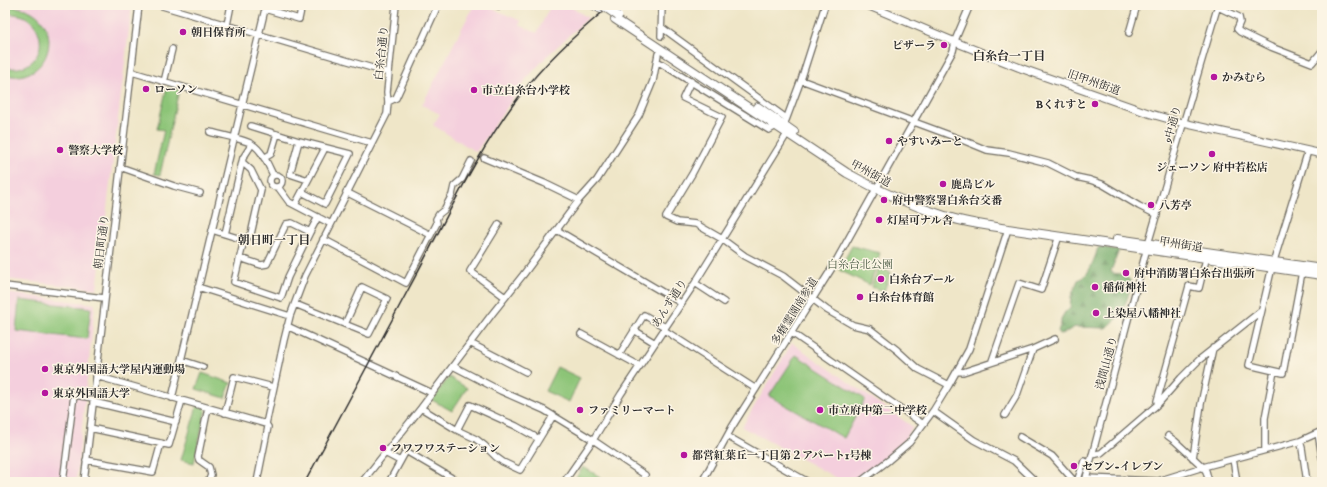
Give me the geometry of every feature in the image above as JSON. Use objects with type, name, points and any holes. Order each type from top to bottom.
[{"type":"highway","name":"甲州街道","points":[[600,6],[788,127],[877,187],[944,216],[1008,229],[1148,247],[1206,259],[1322,269]]},
{"type":"highway","name":"甲州街道","points":[[617,17],[776,126],[788,127]]},
{"type":"highway","name":"甲州街道","points":[[877,187],[946,212],[982,220],[1148,247],[1273,265],[1322,275]]},
{"type":"main road","name":"旧甲州街道","points":[[867,5],[1023,69],[1151,114],[1183,123],[1322,154]]},
{"type":"street","name":"朝日町通り","points":[[84,482],[104,298],[139,5]]},
{"type":"street","points":[[159,5],[389,73]]},
{"type":"street","points":[[227,25],[231,5]]},
{"type":"street","points":[[172,398],[266,7],[299,19],[302,5]]},
{"type":"street","name":"白糸台通り","points":[[388,102],[387,92],[396,5]]},
{"type":"street","points":[[257,482],[268,427],[266,424],[273,387],[287,326],[304,276],[387,114],[388,102],[396,98],[438,5]]},
{"type":"street","points":[[660,36],[662,5]]},
{"type":"street","name":"あんず通り","points":[[564,482],[695,283],[788,127],[801,80],[826,5]]},
{"type":"street","name":"多磨霊園南参道","points":[[702,482],[727,436],[832,268],[953,51],[955,42],[970,5]]},
{"type":"street","points":[[1129,33],[1137,5]]},
{"type":"street","points":[[1218,6],[1239,17],[1240,22],[1237,29],[1240,32],[1271,47],[1312,63],[1322,51]]},
{"type":"street","name":"9中通り","points":[[1148,247],[1218,6]]},
{"type":"street","points":[[661,27],[788,127]]},
{"type":"street","points":[[164,82],[172,49]]},
{"type":"street","points":[[365,481],[579,200],[597,180],[638,115],[653,81],[658,54]]},
{"type":"street","points":[[657,61],[769,130],[776,126]]},
{"type":"street","points":[[132,72],[372,143]]},
{"type":"street","points":[[801,80],[987,150],[1009,153],[1048,163],[1076,178],[1102,184],[1157,215]]},
{"type":"street","points":[[691,81],[683,98],[722,116],[692,174],[666,217],[677,222],[696,224],[722,239],[745,256],[783,276],[827,310],[853,325],[870,329],[918,369],[949,385]]},
{"type":"street","points":[[251,126],[299,141],[350,154],[325,204],[302,192]]},
{"type":"street","points":[[210,132],[252,144],[264,158],[273,175]]},
{"type":"street","points":[[264,158],[271,154],[278,134]]},
{"type":"street","points":[[299,141],[290,174],[308,180]]},
{"type":"street","points":[[226,234],[242,162],[252,144]]},
{"type":"street","points":[[295,206],[325,148]]},
{"type":"street","points":[[1302,272],[1283,374],[1249,365],[1273,265],[1308,151]]},
{"type":"street","points":[[484,158],[544,183],[579,200]]},
{"type":"street","points":[[323,240],[406,283],[437,223],[436,219],[444,210],[452,195],[454,186],[462,178],[471,161]]},
{"type":"street","points":[[242,162],[250,170],[261,190],[251,234],[244,240],[234,282],[281,298],[288,277],[318,217]]},
{"type":"street","points":[[120,167],[174,186],[200,193]]},
{"type":"street","points":[[273,175],[276,174],[282,178],[282,184],[278,187]]},
{"type":"street","points":[[273,175],[270,179],[270,183],[274,187],[278,187],[289,202],[331,224]]},
{"type":"street","points":[[346,192],[431,235]]},
{"type":"street","points":[[240,258],[261,265],[266,264],[286,224],[292,223],[310,232]]},
{"type":"street","points":[[499,224],[470,271],[505,297]]},
{"type":"street","points":[[860,482],[909,443],[933,411],[949,385],[969,349],[1008,229]]},
{"type":"street","points":[[212,230],[244,240]]},
{"type":"street","points":[[557,230],[681,303]]},
{"type":"street","points":[[992,361],[1019,283],[1041,290],[1059,236]]},
{"type":"street","name":"浅間山通り","points":[[1085,480],[1148,247]]},
{"type":"street","points":[[1158,404],[1157,401],[1189,286],[1199,288],[1206,259]]},
{"type":"street","points":[[695,283],[724,302]]},
{"type":"street","points":[[5,286],[104,298]]},
{"type":"street","points":[[198,287],[290,316]]},
{"type":"street","points":[[295,304],[369,334],[387,299],[362,287],[345,324]]},
{"type":"street","points":[[1092,455],[1101,453],[1158,404],[1181,378],[1214,348],[1262,310]]},
{"type":"street","points":[[620,354],[644,315],[756,389]]},
{"type":"street","points":[[287,326],[432,393]]},
{"type":"street","points":[[634,330],[655,343]]},
{"type":"street","points":[[792,332],[923,424]]},
{"type":"street","points":[[581,334],[640,366]]},
{"type":"street","points":[[957,371],[963,372],[992,361],[1033,349],[1055,339]]},
{"type":"street","points":[[470,343],[526,372]]},
{"type":"street","points":[[1193,458],[1202,404],[1214,348]]},
{"type":"street","points":[[1005,415],[1017,395],[1033,349]]},
{"type":"street","points":[[181,360],[203,367]]},
{"type":"street","points":[[453,366],[501,391],[544,410],[593,440],[645,474],[641,482]]},
{"type":"street","points":[[1265,450],[1265,418],[1274,371]]},
{"type":"street","points":[[96,376],[266,424]]},
{"type":"street","points":[[225,413],[234,377],[273,387]]},
{"type":"street","points":[[63,482],[74,395],[176,422]]},
{"type":"street","points":[[90,428],[169,445],[182,400]]},
{"type":"street","points":[[457,430],[470,405],[516,426],[539,439]]},
{"type":"street","points":[[208,408],[198,458],[209,467],[211,475],[208,482]]},
{"type":"street","points":[[421,408],[457,430],[476,439],[503,462],[520,470],[553,416]]},
{"type":"street","points":[[933,411],[974,440],[1014,461],[1036,482]]},
{"type":"street","points":[[1085,480],[1158,481],[1203,467],[1300,441],[1320,432],[1322,457]]},
{"type":"street","points":[[727,436],[808,482]]},
{"type":"street","points":[[1168,436],[1203,467],[1206,471],[1209,482]]},
{"type":"street","points":[[1020,437],[1052,456],[1076,482],[1084,462],[1090,463]]},
{"type":"street","points":[[1300,441],[1307,482]]},
{"type":"street","points":[[86,460],[153,472],[161,443]]},
{"type":"street","points":[[389,482],[406,451],[452,478],[455,482]]},
{"type":"street","points":[[385,453],[400,461]]},
{"type":"street","points":[[1233,459],[1237,482]]},
{"type":"shaded area","name":"警察大学校","points":[[5,5],[132,5],[97,289],[5,279]]},
{"type":"shaded area","name":"市立白糸台小学校","points":[[474,5],[484,5],[521,21],[519,25],[537,33],[551,5],[568,5],[588,18],[548,55],[527,78],[476,152],[433,125],[440,114],[422,105]]},
{"type":"shaded area","name":"東京外国語大学","points":[[5,293],[95,304],[76,482],[5,482]]},
{"type":"shaded area","name":"市立府中第二中学校","points":[[792,343],[913,427],[904,440],[893,451],[856,482],[844,482],[742,427]]},
{"type":"green space","points":[[5,6],[22,8],[32,12],[46,27],[49,36],[49,46],[46,56],[41,64],[34,71],[24,75],[5,75],[5,68],[21,68],[31,63],[39,50],[39,34],[36,27],[23,16],[5,13]]},
{"type":"green space","points":[[167,87],[179,90],[160,175],[154,174],[164,130],[157,129]]},
{"type":"green space","name":"白糸台北公園","points":[[852,246],[880,253],[870,285],[839,270]]},
{"type":"green space","points":[[1099,247],[1119,250],[1111,271],[1112,273],[1120,274],[1130,280],[1129,293],[1124,307],[1115,320],[1105,328],[1076,327],[1060,334],[1058,331],[1061,319],[1065,312],[1070,308],[1071,297],[1078,280],[1089,271]]},
{"type":"green space","name":"白糸台プール","points":[[879,268],[891,272],[884,291],[871,287]]},
{"type":"green space","points":[[19,300],[91,308],[87,339],[16,331]]},
{"type":"green space","points":[[796,355],[865,399],[844,438],[769,396]]},
{"type":"green space","points":[[557,367],[580,378],[569,402],[545,391]]},
{"type":"green space","points":[[202,373],[231,383],[225,398],[196,389]]},
{"type":"green space","points":[[449,377],[467,388],[452,411],[432,400]]},
{"type":"green space","points":[[197,406],[206,408],[194,463],[181,460]]},
{"type":"green space","points":[[583,467],[609,482],[573,482]]},
{"type":"railway","points":[[305,482],[464,183],[505,115],[552,58],[611,5]]},
{"type":"place","name":"朝日保育所","points":[[183,32]]},
{"type":"place","name":"ピザーラ","points":[[944,45]]},
{"type":"place","name":"かみむら","points":[[1214,77]]},
{"type":"place","name":"ローソン","points":[[146,89]]},
{"type":"place","name":"市立白糸台小学校","points":[[474,90]]},
{"type":"place","name":"Bくれすと","points":[[1095,104]]},
{"type":"place","name":"やすいみーと","points":[[889,141]]},
{"type":"place","name":"警察大学校","points":[[60,150]]},
{"type":"place","name":"ジェーソン 府中若松店","points":[[1212,154]]},
{"type":"place","name":"鹿島ビル","points":[[943,184]]},
{"type":"place","name":"府中警察署白糸台交番","points":[[884,200]]},
{"type":"place","name":"八芳亭","points":[[1151,205]]},
{"type":"place","name":"灯屋可ナル舎","points":[[879,220]]},
{"type":"place","name":"府中消防署白糸台出張所","points":[[1126,273]]},
{"type":"place","name":"白糸台プール","points":[[881,279]]},
{"type":"place","name":"稲荷神社","points":[[1095,287]]},
{"type":"place","name":"白糸台体育館","points":[[860,297]]},
{"type":"place","name":"上染屋八幡神社","points":[[1096,313]]},
{"type":"place","name":"東京外国語大学屋内運動場","points":[[45,369]]},
{"type":"place","name":"東京外国語大学","points":[[45,393]]},
{"type":"place","name":"ファミリーマート","points":[[580,410]]},
{"type":"place","name":"市立府中第二中学校","points":[[820,410]]},
{"type":"place","name":"フワフワステーション","points":[[383,448]]},
{"type":"place","name":"都営紅葉丘一丁目第２アパート1号棟","points":[[684,455]]},
{"type":"place","name":"セブン-イレブン","points":[[1074,466]]},
{"type":"district","name":"白糸台一丁目","points":[[1009,56]]},
{"type":"district","name":"朝日町一丁目","points":[[274,240]]}]
